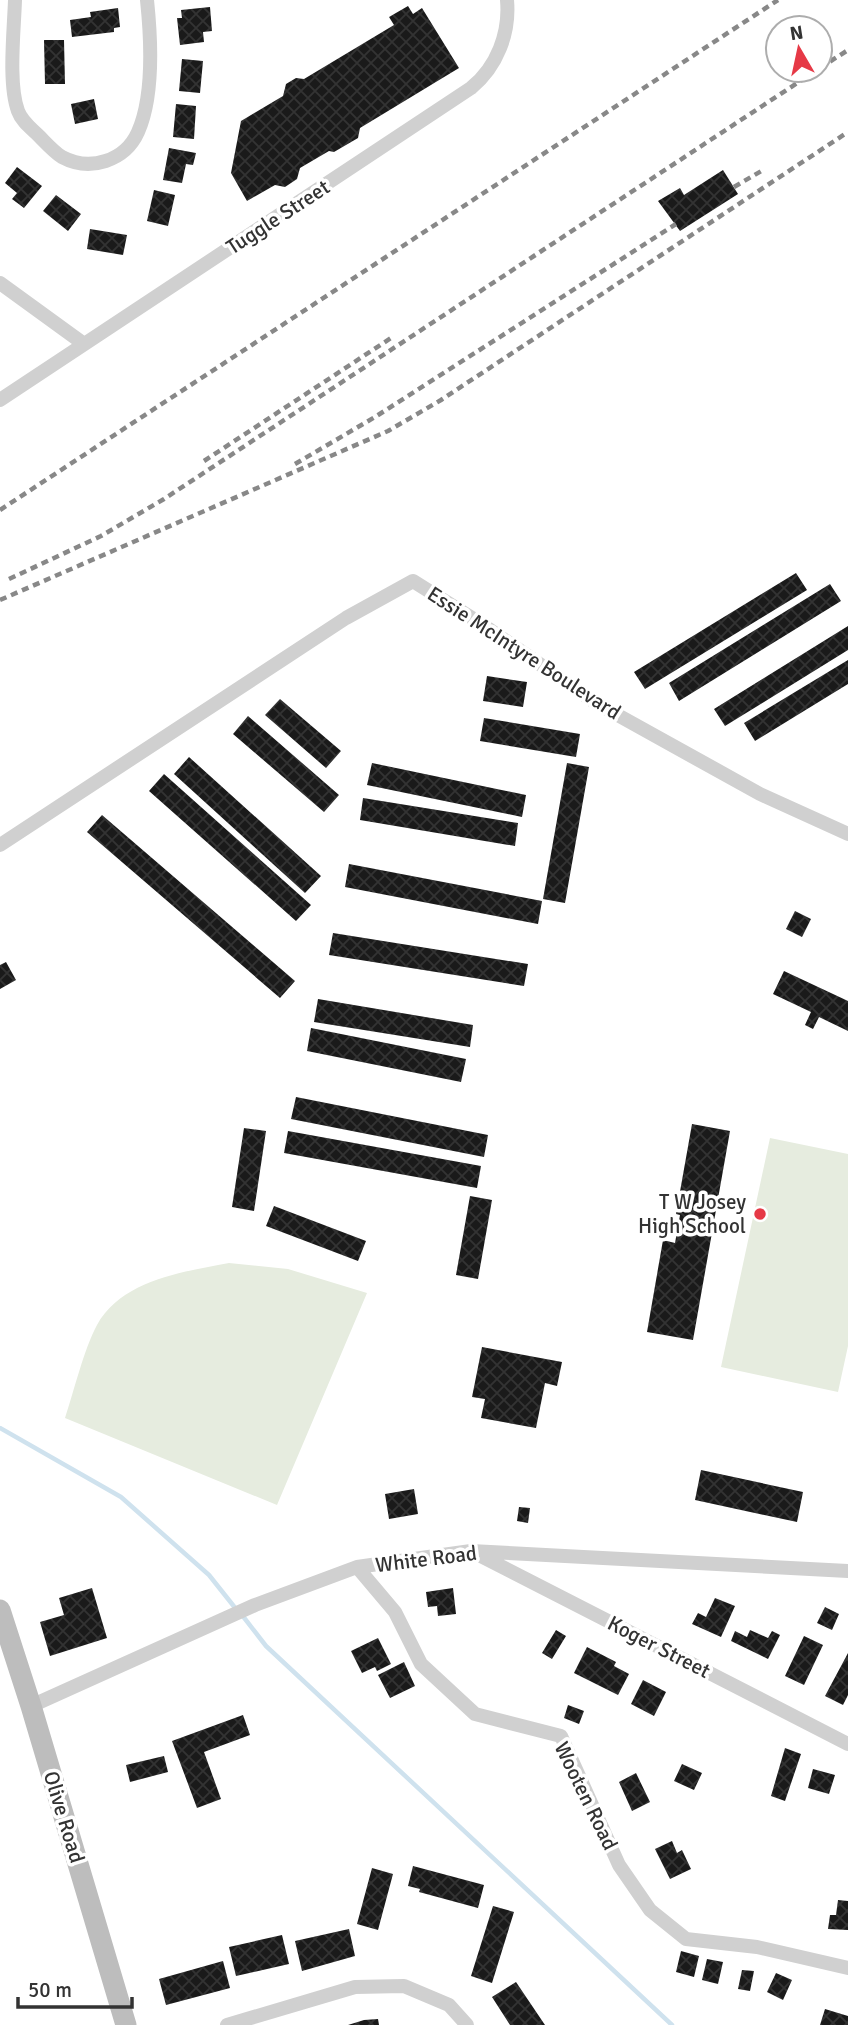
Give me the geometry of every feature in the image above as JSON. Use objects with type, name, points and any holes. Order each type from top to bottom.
[{"type":"street","points":[[15,0],[14,87],[18,110],[23,121],[60,156],[88,164],[103,162],[124,152],[132,143],[144,116],[150,62],[147,0]]},
{"type":"street","name":"Tuggle Street","points":[[0,400],[450,104],[481,80],[498,56],[508,10],[507,0]]},
{"type":"street","points":[[0,284],[84,344]]},
{"type":"street","name":"Essie McIntyre Boulevard","points":[[0,845],[346,618],[413,581],[483,625],[596,703],[760,794],[848,834]]},
{"type":"street","name":"White Road","points":[[31,1706],[239,1612],[356,1567],[471,1551],[848,1572]]},
{"type":"street","name":"Koger Street","points":[[471,1551],[848,1744]]},
{"type":"street","name":"Wooten Road","points":[[356,1567],[395,1612],[421,1664],[475,1714],[561,1736],[620,1866],[650,1910],[686,1938],[757,1947],[848,1968]]},
{"type":"street","name":"Olive Road","points":[[0,1610],[126,2025]]},
{"type":"street","points":[[227,2025],[355,1987],[404,1986],[449,2005],[467,2025]]},
{"type":"shaded area","points":[[770,1138],[848,1154],[848,1346],[838,1392],[721,1367]]},
{"type":"shaded area","points":[[229,1263],[288,1269],[367,1293],[277,1505],[65,1418],[88,1346],[97,1325],[108,1310],[137,1288],[155,1280]]},
{"type":"building","points":[[408,6],[413,14],[422,8],[459,68],[360,128],[358,138],[300,168],[297,179],[285,187],[275,185],[247,201],[231,173],[241,121],[283,96],[286,84],[296,78],[304,79],[394,25],[389,17]]},
{"type":"building","points":[[210,7],[212,31],[203,32],[204,42],[180,45],[177,18],[182,18],[181,10]]},
{"type":"building","points":[[118,8],[120,27],[114,28],[114,32],[72,37],[70,20],[91,17],[90,12]]},
{"type":"building","points":[[44,40],[64,40],[65,84],[45,84]]},
{"type":"building","points":[[182,59],[203,61],[200,93],[179,91]]},
{"type":"building","points":[[94,99],[98,119],[75,124],[71,104]]},
{"type":"building","points":[[176,104],[196,106],[194,139],[173,137]]},
{"type":"building","points":[[169,148],[196,153],[193,165],[186,164],[182,183],[163,180]]},
{"type":"building","points":[[17,167],[42,186],[24,208],[12,199],[17,193],[5,183]]},
{"type":"building","points":[[723,170],[738,194],[680,231],[658,201],[680,188],[684,195]]},
{"type":"building","points":[[154,190],[175,195],[168,226],[147,221]]},
{"type":"building","points":[[56,195],[81,214],[68,231],[43,211]]},
{"type":"building","points":[[90,229],[127,235],[123,255],[87,249]]},
{"type":"building","points":[[796,573],[807,590],[645,689],[634,672]]},
{"type":"building","points":[[830,584],[841,601],[679,701],[669,683]]},
{"type":"building","points":[[848,626],[848,650],[725,726],[714,709]]},
{"type":"building","points":[[848,660],[848,684],[755,741],[744,723]]},
{"type":"building","points":[[487,676],[527,682],[523,707],[483,701]]},
{"type":"building","points":[[280,699],[341,751],[326,768],[265,715]]},
{"type":"building","points":[[248,716],[339,795],[324,812],[233,734]]},
{"type":"building","points":[[484,718],[580,734],[576,757],[480,741]]},
{"type":"building","points":[[189,757],[321,876],[305,893],[174,774]]},
{"type":"building","points":[[372,763],[526,795],[522,817],[367,785]]},
{"type":"building","points":[[567,763],[589,767],[565,903],[543,899]]},
{"type":"building","points":[[164,774],[311,905],[296,921],[149,791]]},
{"type":"building","points":[[363,798],[518,823],[515,846],[360,820]]},
{"type":"building","points":[[102,815],[295,981],[280,998],[87,832]]},
{"type":"building","points":[[349,864],[542,901],[538,924],[345,887]]},
{"type":"building","points":[[795,911],[811,919],[802,937],[786,929]]},
{"type":"building","points":[[333,933],[528,964],[524,986],[329,955]]},
{"type":"building","points":[[6,962],[16,980],[0,989],[0,965]]},
{"type":"building","points":[[784,971],[848,1001],[848,1031],[819,1017],[813,1029],[805,1025],[811,1012],[773,994]]},
{"type":"building","points":[[318,999],[473,1025],[470,1047],[314,1022]]},
{"type":"building","points":[[311,1028],[466,1059],[461,1082],[307,1051]]},
{"type":"building","points":[[296,1097],[488,1135],[484,1157],[291,1119]]},
{"type":"building","points":[[692,1124],[730,1131],[693,1340],[647,1332],[663,1240],[675,1243],[680,1215],[676,1214]]},
{"type":"building","points":[[244,1128],[266,1131],[254,1211],[232,1207]]},
{"type":"building","points":[[288,1131],[481,1166],[477,1188],[284,1153]]},
{"type":"building","points":[[470,1196],[492,1200],[478,1279],[456,1275]]},
{"type":"building","points":[[274,1206],[366,1241],[358,1261],[266,1226]]},
{"type":"building","points":[[482,1347],[562,1362],[557,1386],[545,1383],[536,1428],[481,1418],[485,1399],[472,1397]]},
{"type":"building","points":[[701,1470],[803,1492],[797,1522],[695,1500]]},
{"type":"building","points":[[414,1489],[418,1514],[389,1519],[385,1494]]},
{"type":"building","points":[[519,1507],[530,1508],[528,1523],[517,1521]]},
{"type":"building","points":[[92,1588],[107,1638],[50,1656],[40,1622],[64,1615],[59,1598]]},
{"type":"building","points":[[453,1588],[456,1614],[438,1616],[437,1606],[428,1607],[426,1592]]},
{"type":"building","points":[[715,1598],[735,1606],[721,1637],[692,1624],[698,1613],[706,1617]]},
{"type":"building","points":[[825,1607],[839,1614],[832,1630],[817,1623]]},
{"type":"building","points":[[556,1630],[566,1636],[552,1659],[542,1653]]},
{"type":"building","points":[[750,1630],[768,1638],[772,1631],[780,1635],[768,1659],[731,1641],[735,1631],[747,1637]]},
{"type":"building","points":[[804,1636],[823,1645],[804,1685],[785,1676]]},
{"type":"building","points":[[378,1638],[391,1664],[377,1671],[375,1667],[362,1673],[351,1651]]},
{"type":"building","points":[[587,1647],[616,1662],[614,1666],[629,1674],[618,1695],[574,1673]]},
{"type":"building","points":[[848,1653],[848,1695],[843,1705],[825,1696]]},
{"type":"building","points":[[404,1662],[415,1686],[390,1698],[378,1675]]},
{"type":"building","points":[[643,1680],[666,1692],[654,1716],[631,1704]]},
{"type":"building","points":[[568,1705],[584,1711],[579,1724],[564,1718]]},
{"type":"building","points":[[243,1715],[250,1735],[204,1752],[221,1799],[197,1808],[172,1741]]},
{"type":"building","points":[[785,1748],[801,1754],[785,1801],[771,1796]]},
{"type":"building","points":[[164,1756],[168,1772],[130,1782],[126,1765]]},
{"type":"building","points":[[682,1764],[702,1773],[694,1790],[674,1781]]},
{"type":"building","points":[[813,1769],[835,1775],[829,1794],[808,1788]]},
{"type":"building","points":[[636,1773],[650,1802],[632,1811],[619,1782]]},
{"type":"building","points":[[672,1841],[677,1853],[682,1850],[691,1869],[670,1879],[655,1849]]},
{"type":"building","points":[[413,1866],[484,1885],[478,1908],[419,1892],[420,1889],[408,1886]]},
{"type":"building","points":[[372,1868],[393,1874],[378,1930],[357,1924]]},
{"type":"building","points":[[838,1900],[848,1901],[848,1930],[828,1929],[830,1915],[836,1915]]},
{"type":"building","points":[[493,1906],[514,1912],[492,1983],[471,1976]]},
{"type":"building","points":[[349,1929],[355,1956],[302,1971],[295,1941]]},
{"type":"building","points":[[282,1935],[289,1964],[236,1976],[229,1947]]},
{"type":"building","points":[[681,1951],[699,1956],[694,1977],[676,1972]]},
{"type":"building","points":[[707,1959],[723,1962],[718,1984],[702,1980]]},
{"type":"building","points":[[223,1961],[230,1988],[166,2005],[159,1979]]},
{"type":"building","points":[[742,1970],[754,1971],[750,1991],[738,1989]]},
{"type":"building","points":[[776,1973],[792,1980],[783,2000],[767,1992]]},
{"type":"building","points":[[516,1982],[545,2025],[510,2025],[492,1997]]},
{"type":"building","points":[[825,2009],[848,2016],[848,2025],[820,2025]]},
{"type":"building","points":[[378,2019],[379,2025],[348,2025],[364,2020]]},
{"type":"waterway","points":[[0,1428],[121,1497],[209,1575],[236,1609]]},
{"type":"waterway","points":[[242,1615],[266,1646],[672,2025]]},
{"type":"railway","points":[[0,510],[778,0]]},
{"type":"railway","points":[[834,59],[848,50]]},
{"type":"railway","points":[[9,579],[101,536],[164,499],[796,84]]},
{"type":"railway","points":[[0,600],[388,431],[441,400],[848,132]]},
{"type":"railway","points":[[734,187],[763,170]]},
{"type":"railway","points":[[295,464],[375,417],[676,224]]},
{"type":"railway","points":[[204,461],[391,338]]},
{"type":"place","name":"T W Josey High School","points":[[760,1214]]}]
